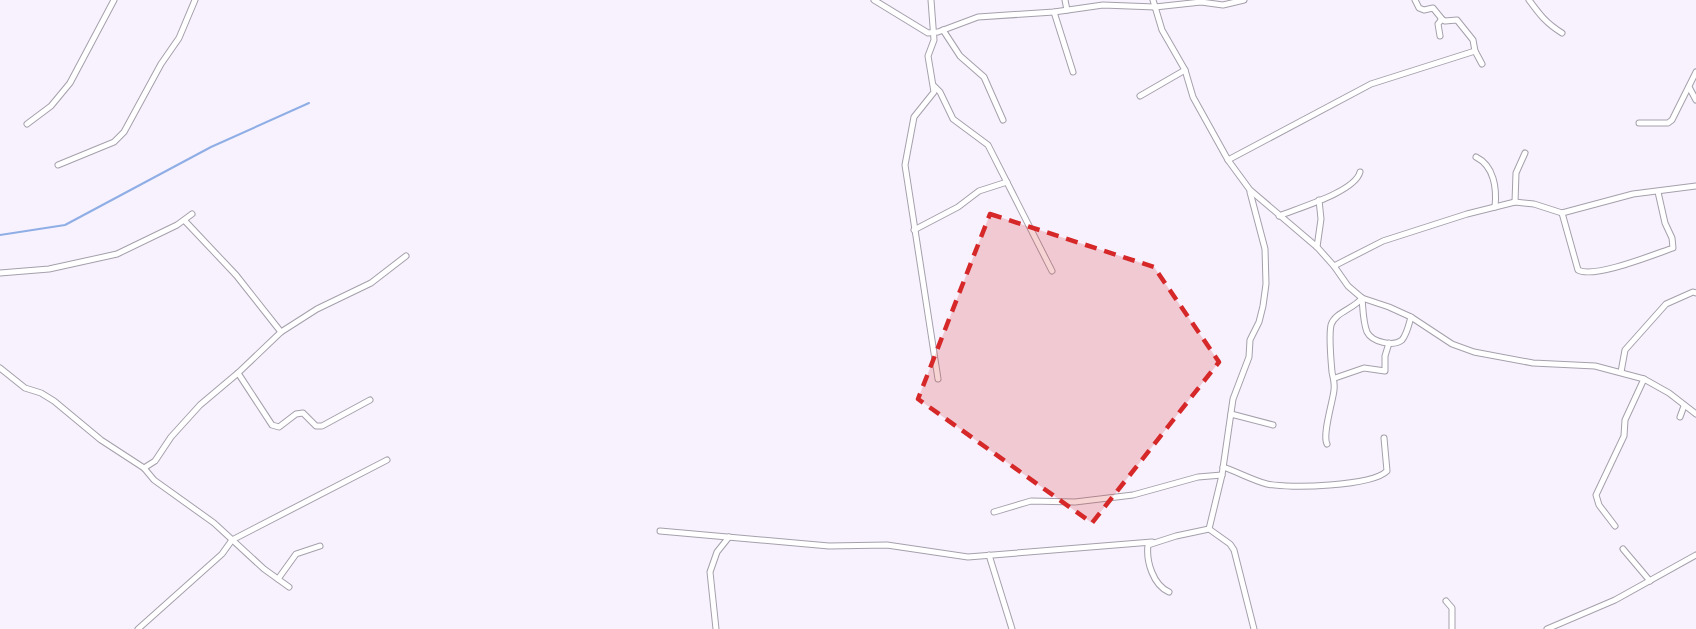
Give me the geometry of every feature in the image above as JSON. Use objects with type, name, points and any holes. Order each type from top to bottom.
[{"type":"street","points":[[27,124],[51,106],[70,83],[114,0]]},
{"type":"street","points":[[58,165],[114,142],[124,132],[161,64],[179,38],[195,0]]},
{"type":"street","points":[[874,0],[928,33],[978,17],[1054,12],[1103,5],[1155,7],[1201,2],[1223,5],[1244,0]]},
{"type":"street","points":[[931,0],[934,40],[928,56],[934,92],[914,117],[905,165],[938,379]]},
{"type":"street","points":[[1065,0],[1067,10]]},
{"type":"street","points":[[1154,0],[1162,30],[1185,70],[1193,97],[1228,160],[1250,190],[1317,247],[1348,286],[1362,298],[1411,317],[1452,344],[1474,352],[1533,363],[1595,366],[1644,378],[1669,393],[1696,414]]},
{"type":"street","points":[[1415,0],[1419,8],[1424,10],[1433,8],[1439,13],[1440,36]]},
{"type":"street","points":[[1529,0],[1545,21],[1562,33]]},
{"type":"street","points":[[1054,12],[1072,72]]},
{"type":"street","points":[[1441,20],[1457,20],[1473,40],[1475,51],[1482,64]]},
{"type":"street","points":[[943,30],[956,51],[984,76],[1003,120]]},
{"type":"street","points":[[1228,160],[1371,84],[1475,51]]},
{"type":"street","points":[[1140,96],[1185,70]]},
{"type":"street","points":[[1639,123],[1668,123],[1672,120],[1696,72]]},
{"type":"street","points":[[934,86],[940,92],[953,119],[988,145],[1052,271]]},
{"type":"street","points":[[1689,87],[1696,100]]},
{"type":"street","points":[[1515,202],[1516,173],[1525,153]]},
{"type":"street","points":[[1476,157],[1485,162],[1492,174],[1496,195],[1495,207]]},
{"type":"street","points":[[1279,216],[1336,193],[1351,184],[1359,177],[1360,172]]},
{"type":"street","points":[[914,230],[958,207],[978,191],[1006,182]]},
{"type":"street","points":[[1334,266],[1383,241],[1515,202],[1534,204],[1562,213],[1633,194],[1696,186]]},
{"type":"street","points":[[1209,529],[1222,475],[1233,399],[1249,357],[1250,340],[1259,322],[1266,284],[1265,249],[1250,190]]},
{"type":"street","points":[[1562,213],[1578,270],[1593,272],[1629,264],[1673,248],[1658,192]]},
{"type":"street","points":[[1317,247],[1321,219],[1319,200]]},
{"type":"street","points":[[0,273],[49,269],[117,254],[185,221],[192,214]]},
{"type":"street","points":[[185,221],[237,275],[281,332]]},
{"type":"street","points":[[144,468],[154,461],[171,437],[200,405],[281,332],[317,309],[371,283],[406,256]]},
{"type":"street","points":[[1621,372],[1625,350],[1666,304],[1693,292],[1696,293]]},
{"type":"street","points":[[1362,298],[1368,333],[1372,338],[1384,343],[1401,340],[1411,317]]},
{"type":"street","points":[[1328,444],[1325,440],[1335,387],[1335,378],[1332,373],[1331,326],[1338,316],[1357,305],[1362,298]]},
{"type":"street","points":[[1335,378],[1364,369],[1385,371],[1385,356],[1389,343]]},
{"type":"street","points":[[0,368],[25,388],[41,393],[54,401],[101,440],[144,468],[154,480],[188,503],[289,587]]},
{"type":"street","points":[[238,373],[272,425],[279,427],[296,414],[303,413],[316,426],[322,426],[370,400]]},
{"type":"street","points":[[1615,526],[1599,505],[1596,495],[1624,436],[1625,420],[1644,378]]},
{"type":"street","points":[[1680,417],[1684,406]]},
{"type":"street","points":[[1231,414],[1273,425]]},
{"type":"street","points":[[1223,467],[1267,484],[1292,486],[1368,481],[1383,476],[1387,471],[1384,438]]},
{"type":"street","points":[[138,629],[222,554],[232,540],[387,460]]},
{"type":"street","points":[[994,512],[1031,501],[1075,502],[1133,495],[1198,477],[1222,475]]},
{"type":"street","points":[[660,531],[829,546],[887,545],[968,557],[1152,542],[1209,529],[1230,544],[1234,550],[1254,628],[1262,629]]},
{"type":"street","points":[[716,629],[710,572],[717,552],[729,537]]},
{"type":"street","points":[[1152,542],[1148,545],[1149,564],[1156,582],[1163,590],[1169,592]]},
{"type":"street","points":[[278,579],[296,554],[320,546]]},
{"type":"street","points":[[1623,549],[1650,581]]},
{"type":"street","points":[[989,555],[1012,629]]},
{"type":"street","points":[[1547,629],[1615,600],[1696,555]]},
{"type":"street","points":[[1446,601],[1452,608],[1452,629]]},
{"type":"highlighted area","points":[[990,214],[1154,267],[1219,362],[1092,523],[918,399]]},
{"type":"waterway","points":[[0,235],[65,225],[211,147],[309,103]]}]
